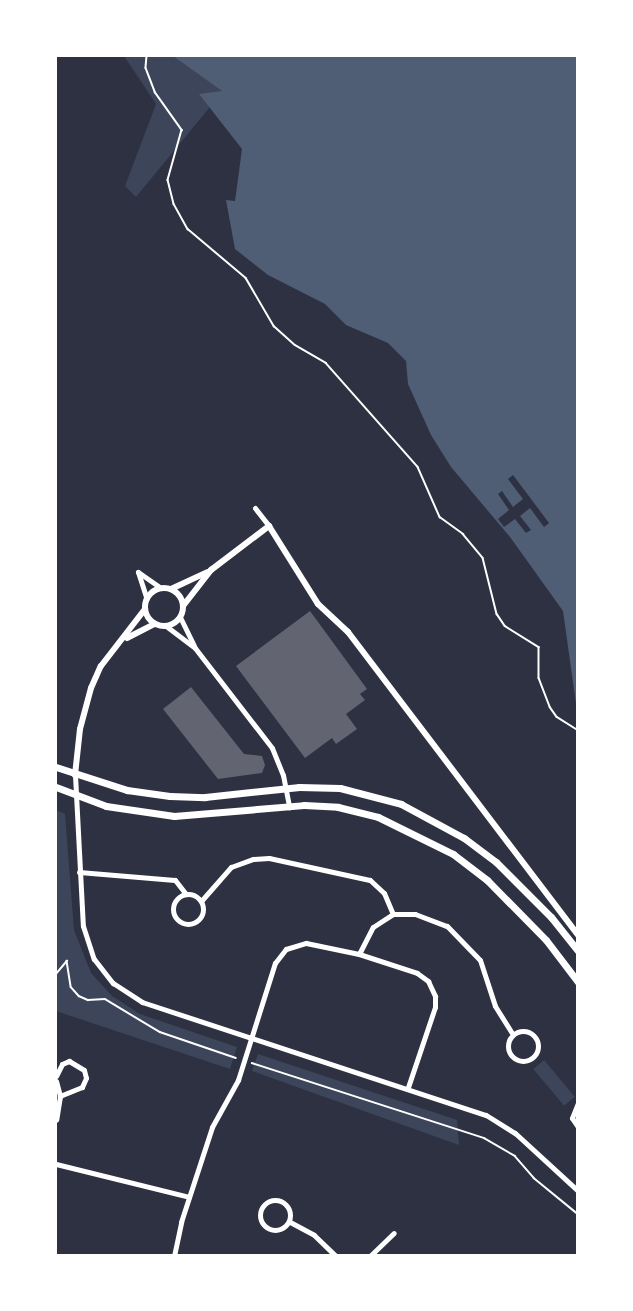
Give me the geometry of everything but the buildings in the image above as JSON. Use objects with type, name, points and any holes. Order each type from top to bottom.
[{"type":"main road","points":[[56,767],[127,790],[170,795],[205,796],[285,788],[340,788],[370,794],[426,816],[496,862],[551,916],[578,951]]},
{"type":"main road","points":[[56,788],[106,806],[174,816],[289,807],[338,807],[378,817],[453,854],[512,902],[578,982]]},
{"type":"street","points":[[255,508],[269,526],[318,604],[348,633],[416,718],[578,934]]},
{"type":"street","points":[[170,589],[211,570],[269,526]]},
{"type":"street","points":[[211,570],[183,606],[180,617],[195,648],[272,748],[289,807]]},
{"type":"street","points":[[183,606],[179,595],[170,589],[161,588],[138,572],[147,599],[145,609],[101,666],[85,705],[74,795],[86,937],[94,959],[113,983],[142,1002],[251,1039],[408,1086],[467,1107],[501,1123],[578,1191]]},
{"type":"street","points":[[147,599],[161,588]]},
{"type":"street","points":[[145,609],[155,624]]},
{"type":"street","points":[[166,626],[180,617]]},
{"type":"street","points":[[123,640],[155,624],[166,626],[195,648]]},
{"type":"street","points":[[202,900],[231,867],[244,861],[269,858],[370,880],[384,893],[393,914]]},
{"type":"street","points":[[79,872],[175,880],[186,894],[202,900]]},
{"type":"street","points":[[186,894],[173,905],[180,922],[198,921],[204,911],[202,900]]},
{"type":"street","points":[[359,954],[368,933],[393,914],[425,917],[447,926],[466,942],[480,960],[495,1006],[511,1032],[508,1044],[513,1058],[525,1061],[535,1056],[538,1042],[533,1035],[511,1032]]},
{"type":"street","points":[[174,1256],[189,1197],[216,1115],[245,1060],[276,963],[286,949],[306,943],[359,954],[417,973],[434,991],[435,1007],[408,1086]]},
{"type":"street","points":[[56,1076],[62,1064],[69,1061],[84,1070],[86,1078],[82,1087],[60,1096]]},
{"type":"street","points":[[56,1081],[60,1096],[56,1120]]},
{"type":"street","points":[[578,1103],[572,1118],[578,1127]]},
{"type":"street","points":[[56,1164],[189,1197]]},
{"type":"street","points":[[272,1200],[283,1202],[290,1210],[290,1222],[282,1230],[271,1230],[262,1223],[262,1207],[272,1200]]},
{"type":"street","points":[[290,1222],[314,1235],[336,1256]]},
{"type":"street","points":[[370,1256],[394,1233]]},
{"type":"path","points":[[147,56],[146,68],[155,92],[182,130],[181,144],[168,180],[174,204],[188,229],[246,278],[274,326],[295,345],[326,363],[425,476],[440,517],[463,534],[483,558],[501,620],[539,647],[539,678],[550,707],[564,721],[578,730]]},
{"type":"path","points":[[56,974],[67,961],[71,987],[79,996],[88,1000],[105,999],[160,1032],[483,1138],[515,1156],[534,1179],[578,1214]]},
{"type":"shaded area","points":[[124,56],[173,56],[223,91],[136,197],[125,186],[156,104]]},
{"type":"shaded area","points":[[173,56],[577,56],[577,711],[563,611],[510,537],[451,467],[431,435],[408,384],[406,361],[388,343],[346,325],[325,304],[268,275],[235,249],[226,200],[235,201],[242,149],[199,94],[222,91]]},
{"type":"shaded area","points":[[56,810],[65,814],[74,930],[91,973],[112,996],[140,1014],[237,1047],[230,1069],[56,1011]]},
{"type":"shaded area","points":[[258,1054],[457,1120],[459,1145],[252,1071]]},
{"type":"shaded area","points":[[544,1060],[575,1097],[564,1106],[533,1069]]},
{"type":"pier","points":[[513,475],[549,523],[544,527],[530,508],[520,516],[531,530],[526,533],[515,519],[504,527],[498,519],[509,510],[498,494],[502,491],[513,507],[523,499],[508,479]]}]
